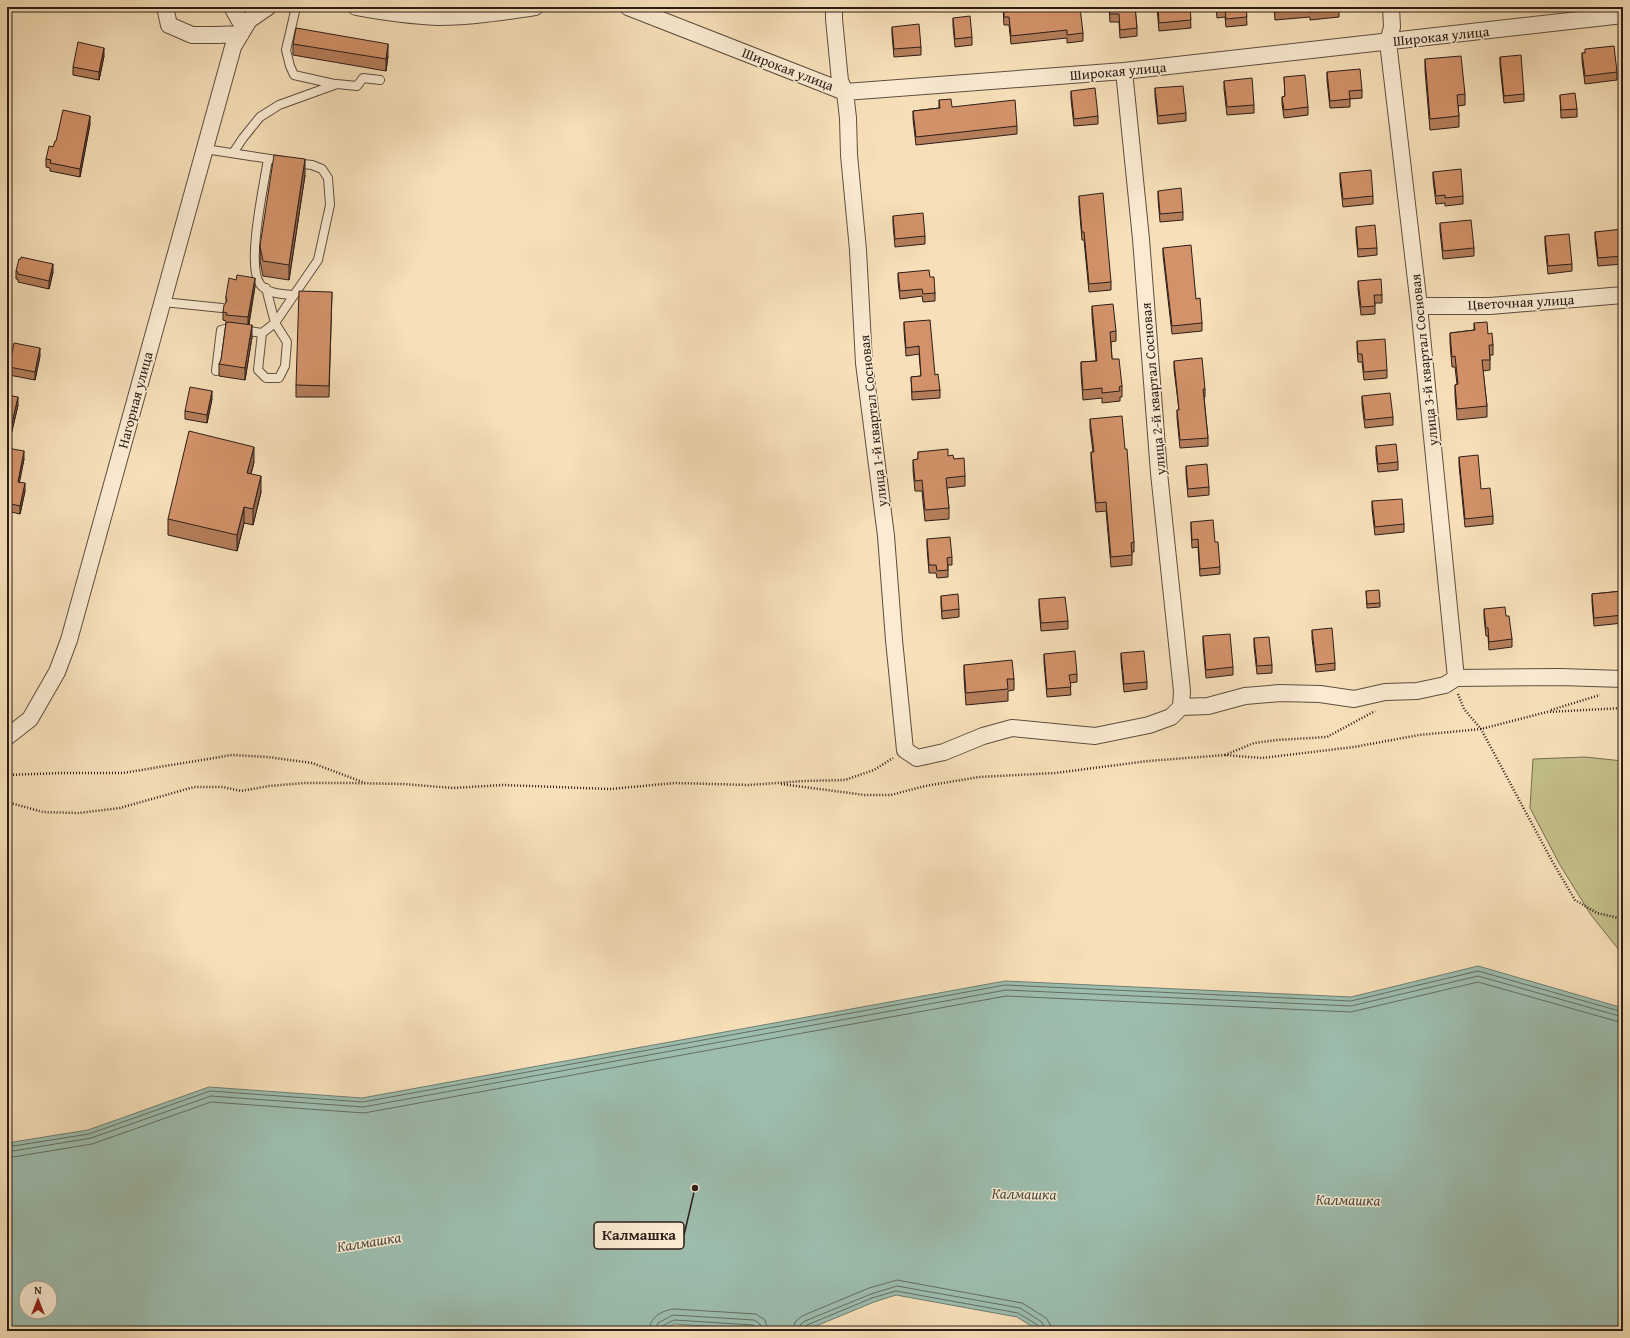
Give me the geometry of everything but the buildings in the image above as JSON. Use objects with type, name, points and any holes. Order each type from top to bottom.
[{"type":"street","points":[[165,7],[169,25],[192,34],[239,36]]},
{"type":"street","points":[[232,7],[239,36]]},
{"type":"street","points":[[239,36],[249,20],[268,7]]},
{"type":"street","points":[[356,7],[395,14],[438,17],[464,11],[480,15],[535,7]]},
{"type":"street","name":"Широкая улица","points":[[628,7],[845,92],[1124,71],[1623,15]]},
{"type":"street","name":"улица 1-й квартал Сосновая","points":[[834,7],[840,81],[845,92],[848,118],[849,155],[858,250],[864,363],[886,536],[894,640],[905,750]]},
{"type":"street","name":"улица 3-й квартал Сосновая","points":[[1391,7],[1392,27],[1388,42],[1419,306],[1456,678]]},
{"type":"street","name":"Нагорная улица","points":[[7,738],[30,719],[57,672],[69,640],[205,149],[239,36]]},
{"type":"street","name":"улица 2-й квартал Сосновая","points":[[1124,71],[1160,473],[1182,692],[1181,707]]},
{"type":"street","name":"Цветочная улица","points":[[1419,306],[1490,306],[1623,295]]},
{"type":"street","points":[[905,750],[917,758],[944,752],[983,736],[1012,728],[1046,730],[1095,736],[1149,725],[1170,717],[1181,707],[1208,706],[1245,696],[1280,693],[1320,694],[1354,699],[1385,692],[1417,692],[1445,685],[1456,678],[1560,677],[1623,679]]},
{"type":"lane","points":[[296,7],[286,50],[294,75],[335,84],[357,86],[363,78],[380,80]]},
{"type":"lane","points":[[233,153],[260,117],[279,105],[335,84]]},
{"type":"lane","points":[[205,149],[312,165],[322,169],[328,178],[330,205],[318,260],[294,296],[275,323],[262,333],[229,328],[221,330],[216,371]]},
{"type":"lane","points":[[268,159],[255,248],[255,274],[261,285],[273,293],[294,296]]},
{"type":"lane","points":[[262,333],[258,370],[266,378],[279,378],[285,366],[287,342],[275,323],[266,288]]},
{"type":"lane","points":[[163,302],[222,308]]},
{"type":"path","points":[[1456,678],[1458,694],[1464,709],[1481,729],[1552,862],[1575,900],[1597,913],[1623,919]]},
{"type":"path","points":[[774,783],[865,795],[891,795],[925,786],[979,777],[1055,773],[1148,761],[1225,755],[1262,758],[1354,747],[1419,735],[1481,729],[1547,712],[1603,694]]},
{"type":"path","points":[[1225,755],[1254,743],[1327,737],[1379,708]]},
{"type":"path","points":[[1547,712],[1623,708]]},
{"type":"path","points":[[7,802],[43,812],[79,813],[120,808],[194,788],[223,788],[241,791],[269,786],[304,783],[404,784],[453,788],[503,785],[610,789],[675,783],[749,785],[846,780],[874,770],[905,750]]},
{"type":"path","points":[[7,775],[123,773],[232,755],[268,757],[312,763],[368,784]]},
{"type":"shaded area","points":[[1585,757],[1623,761],[1623,955],[1591,915],[1560,865],[1530,808],[1533,759]]},
{"type":"water","points":[[1478,966],[1623,1008],[1623,1331],[1039,1331],[1017,1317],[896,1295],[874,1302],[804,1331],[674,1324],[661,1331],[7,1331],[7,1143],[88,1130],[209,1087],[362,1098],[1005,981],[1351,997]]},
{"type":"place","name":"Калмашка","points":[[695,1188]]}]
